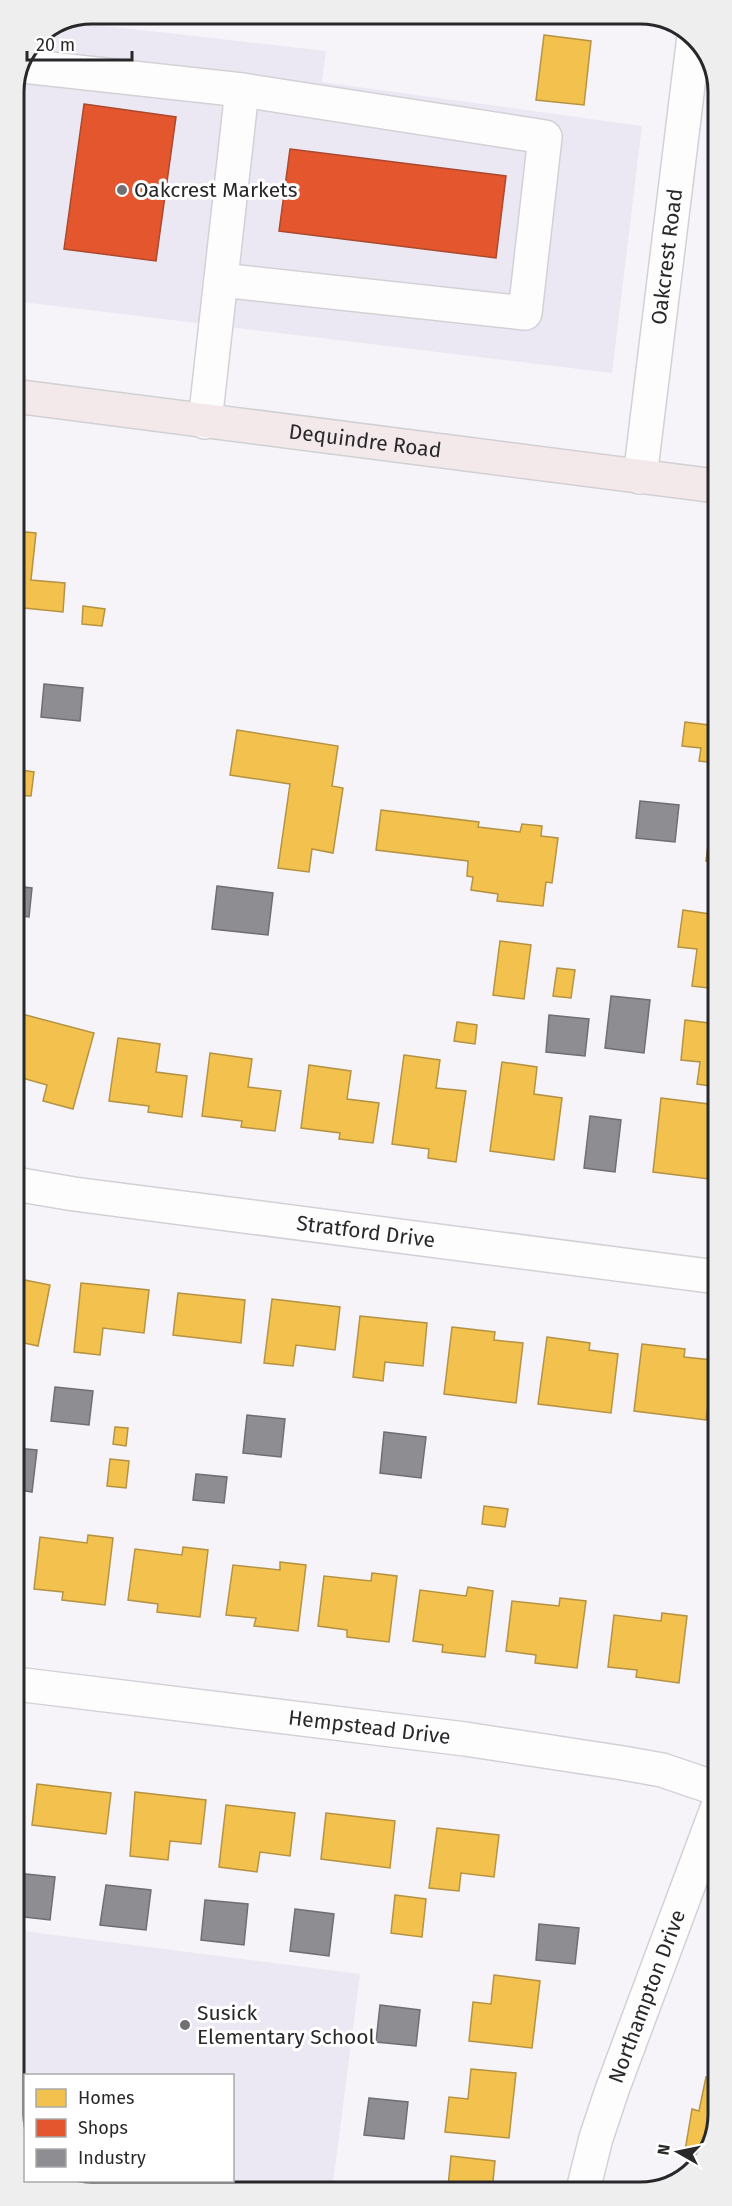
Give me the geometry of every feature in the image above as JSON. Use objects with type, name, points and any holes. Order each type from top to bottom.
[{"type":"main road","name":"Dequindre Road","points":[[24,397],[708,485]]},
{"type":"street","name":"Oakcrest Road","points":[[640,477],[692,49]]},
{"type":"street","points":[[29,67],[242,90],[545,137],[525,313],[221,280]]},
{"type":"street","points":[[205,422],[242,90]]},
{"type":"street","name":"Stratford Drive","points":[[24,1185],[708,1276]]},
{"type":"street","name":"Hempstead Drive","points":[[24,1685],[465,1739],[662,1770],[708,1786]]},
{"type":"street","name":"Northampton Drive","points":[[585,2182],[596,2138],[612,2090],[708,1833]]},
{"type":"shaded area","points":[[90,24],[326,51],[322,82],[642,126],[612,373],[24,302],[24,92],[29,66],[44,44],[54,36],[66,29]]},
{"type":"shaded area","name":"Susick Elementary School","points":[[24,1931],[360,1974],[333,2182],[234,2182],[234,2074],[24,2074]]},
{"type":"building: Homes","points":[[544,35],[591,41],[584,105],[536,100]]},
{"type":"building: Homes","points":[[24,532],[36,533],[31,580],[65,583],[63,612],[24,608]]},
{"type":"building: Homes","points":[[83,606],[105,609],[102,626],[82,624]]},
{"type":"building: Homes","points":[[685,722],[708,725],[708,762],[699,761],[701,748],[682,746]]},
{"type":"building: Homes","points":[[237,730],[338,746],[332,786],[343,788],[333,853],[312,849],[309,872],[278,868],[290,784],[230,775]]},
{"type":"building: Homes","points":[[24,770],[34,772],[31,796],[24,796]]},
{"type":"building: Homes","points":[[381,810],[479,822],[478,827],[520,832],[522,824],[542,826],[541,836],[558,838],[552,883],[546,882],[543,906],[497,901],[498,894],[471,890],[473,877],[467,876],[468,861],[376,850]]},
{"type":"building: Homes","points":[[683,910],[708,914],[708,988],[692,986],[697,949],[678,947]]},
{"type":"building: Homes","points":[[500,941],[531,945],[524,999],[493,995]]},
{"type":"building: Homes","points":[[557,968],[575,970],[571,998],[553,996]]},
{"type":"building: Homes","points":[[24,1015],[94,1033],[73,1109],[43,1101],[47,1085],[24,1079]]},
{"type":"building: Homes","points":[[685,1020],[708,1023],[708,1086],[697,1084],[700,1062],[681,1060]]},
{"type":"building: Homes","points":[[457,1022],[477,1025],[475,1044],[454,1041]]},
{"type":"building: Homes","points":[[118,1038],[160,1044],[156,1072],[187,1076],[182,1117],[148,1112],[149,1106],[109,1101]]},
{"type":"building: Homes","points":[[210,1053],[252,1059],[248,1087],[281,1091],[275,1131],[241,1127],[242,1121],[202,1116]]},
{"type":"building: Homes","points":[[404,1055],[440,1060],[436,1088],[466,1091],[456,1162],[428,1158],[429,1149],[392,1144]]},
{"type":"building: Homes","points":[[502,1062],[537,1067],[534,1094],[562,1098],[554,1160],[490,1151]]},
{"type":"building: Homes","points":[[309,1065],[351,1071],[347,1099],[379,1103],[373,1143],[339,1139],[340,1133],[301,1128]]},
{"type":"building: Homes","points":[[661,1098],[708,1104],[708,1179],[653,1172]]},
{"type":"building: Homes","points":[[24,1280],[50,1285],[38,1346],[24,1343]]},
{"type":"building: Homes","points":[[81,1283],[149,1290],[144,1333],[103,1328],[100,1355],[74,1352]]},
{"type":"building: Homes","points":[[178,1293],[245,1300],[241,1343],[173,1335]]},
{"type":"building: Homes","points":[[272,1299],[340,1307],[335,1350],[296,1345],[293,1366],[264,1363]]},
{"type":"building: Homes","points":[[360,1316],[427,1323],[423,1366],[385,1362],[383,1381],[353,1377]]},
{"type":"building: Homes","points":[[452,1327],[495,1332],[494,1340],[523,1343],[516,1403],[444,1394]]},
{"type":"building: Homes","points":[[547,1337],[590,1343],[589,1350],[618,1354],[611,1413],[538,1404]]},
{"type":"building: Homes","points":[[642,1344],[685,1349],[684,1357],[708,1359],[706,1420],[634,1411]]},
{"type":"building: Homes","points":[[115,1427],[128,1428],[126,1446],[113,1444]]},
{"type":"building: Homes","points":[[110,1459],[129,1461],[126,1488],[107,1486]]},
{"type":"building: Homes","points":[[484,1506],[508,1509],[505,1527],[482,1524]]},
{"type":"building: Homes","points":[[88,1535],[113,1538],[105,1605],[62,1600],[63,1592],[34,1589],[40,1537],[87,1543]]},
{"type":"building: Homes","points":[[183,1547],[208,1550],[200,1617],[157,1612],[158,1604],[128,1600],[135,1549],[182,1555]]},
{"type":"building: Homes","points":[[280,1562],[306,1565],[298,1631],[254,1626],[256,1618],[226,1615],[233,1565],[280,1570]]},
{"type":"building: Homes","points":[[372,1573],[397,1576],[389,1642],[347,1637],[347,1630],[318,1626],[324,1576],[371,1581]]},
{"type":"building: Homes","points":[[468,1587],[493,1591],[485,1657],[442,1652],[443,1645],[413,1641],[420,1590],[466,1596]]},
{"type":"building: Homes","points":[[560,1598],[586,1601],[577,1668],[535,1663],[536,1655],[506,1651],[512,1601],[559,1606]]},
{"type":"building: Homes","points":[[662,1613],[687,1616],[679,1683],[636,1677],[637,1670],[608,1667],[614,1615],[661,1621]]},
{"type":"building: Homes","points":[[37,1784],[111,1793],[106,1834],[32,1825]]},
{"type":"building: Homes","points":[[135,1792],[206,1800],[201,1844],[170,1841],[168,1860],[130,1856]]},
{"type":"building: Homes","points":[[226,1805],[295,1813],[290,1856],[260,1852],[257,1872],[219,1867]]},
{"type":"building: Homes","points":[[326,1813],[395,1821],[390,1868],[321,1859]]},
{"type":"building: Homes","points":[[437,1828],[499,1835],[494,1877],[461,1873],[459,1891],[429,1888]]},
{"type":"building: Homes","points":[[395,1895],[426,1899],[422,1937],[391,1933]]},
{"type":"building: Homes","points":[[494,1975],[540,1981],[532,2048],[469,2041],[473,2002],[491,2004]]},
{"type":"building: Homes","points":[[471,2069],[516,2073],[509,2138],[445,2132],[449,2097],[468,2099]]},
{"type":"building: Homes","points":[[706,2077],[708,2078],[708,2114],[704,2136],[691,2158],[684,2157],[692,2109],[699,2111]]},
{"type":"building: Homes","points":[[451,2156],[495,2161],[493,2182],[448,2182]]},
{"type":"building: Shops","points":[[84,104],[176,117],[156,261],[64,249]]},
{"type":"building: Shops","points":[[290,149],[506,176],[496,258],[279,231]]},
{"type":"building: Industry","points":[[44,684],[83,688],[80,721],[41,717]]},
{"type":"building: Industry","points":[[640,801],[679,805],[675,842],[636,838]]},
{"type":"building: Industry","points":[[217,886],[273,893],[268,935],[212,929]]},
{"type":"building: Industry","points":[[24,887],[32,888],[29,917],[24,916]]},
{"type":"building: Industry","points":[[611,996],[650,1000],[644,1053],[605,1048]]},
{"type":"building: Industry","points":[[549,1015],[589,1019],[585,1056],[546,1052]]},
{"type":"building: Industry","points":[[590,1116],[621,1120],[615,1172],[584,1168]]},
{"type":"building: Industry","points":[[55,1387],[93,1391],[89,1425],[51,1421]]},
{"type":"building: Industry","points":[[247,1415],[285,1419],[281,1457],[243,1453]]},
{"type":"building: Industry","points":[[384,1432],[426,1437],[421,1478],[380,1473]]},
{"type":"building: Industry","points":[[24,1449],[37,1450],[32,1492],[24,1491]]},
{"type":"building: Industry","points":[[196,1474],[227,1477],[224,1503],[193,1500]]},
{"type":"building: Industry","points":[[24,1874],[55,1877],[50,1920],[24,1917]]},
{"type":"building: Industry","points":[[106,1885],[151,1890],[146,1930],[100,1925]]},
{"type":"building: Industry","points":[[205,1900],[248,1904],[244,1945],[201,1940]]},
{"type":"building: Industry","points":[[295,1909],[334,1914],[329,1956],[290,1951]]},
{"type":"building: Industry","points":[[539,1924],[579,1928],[575,1964],[536,1960]]},
{"type":"building: Industry","points":[[380,2005],[420,2010],[416,2046],[376,2042]]},
{"type":"building: Industry","points":[[369,2098],[408,2102],[404,2139],[364,2135]]},
{"type":"place","name":"Oakcrest Markets","points":[[122,190]]},
{"type":"place","name":"Susick Elementary School","points":[[185,2025]]}]
